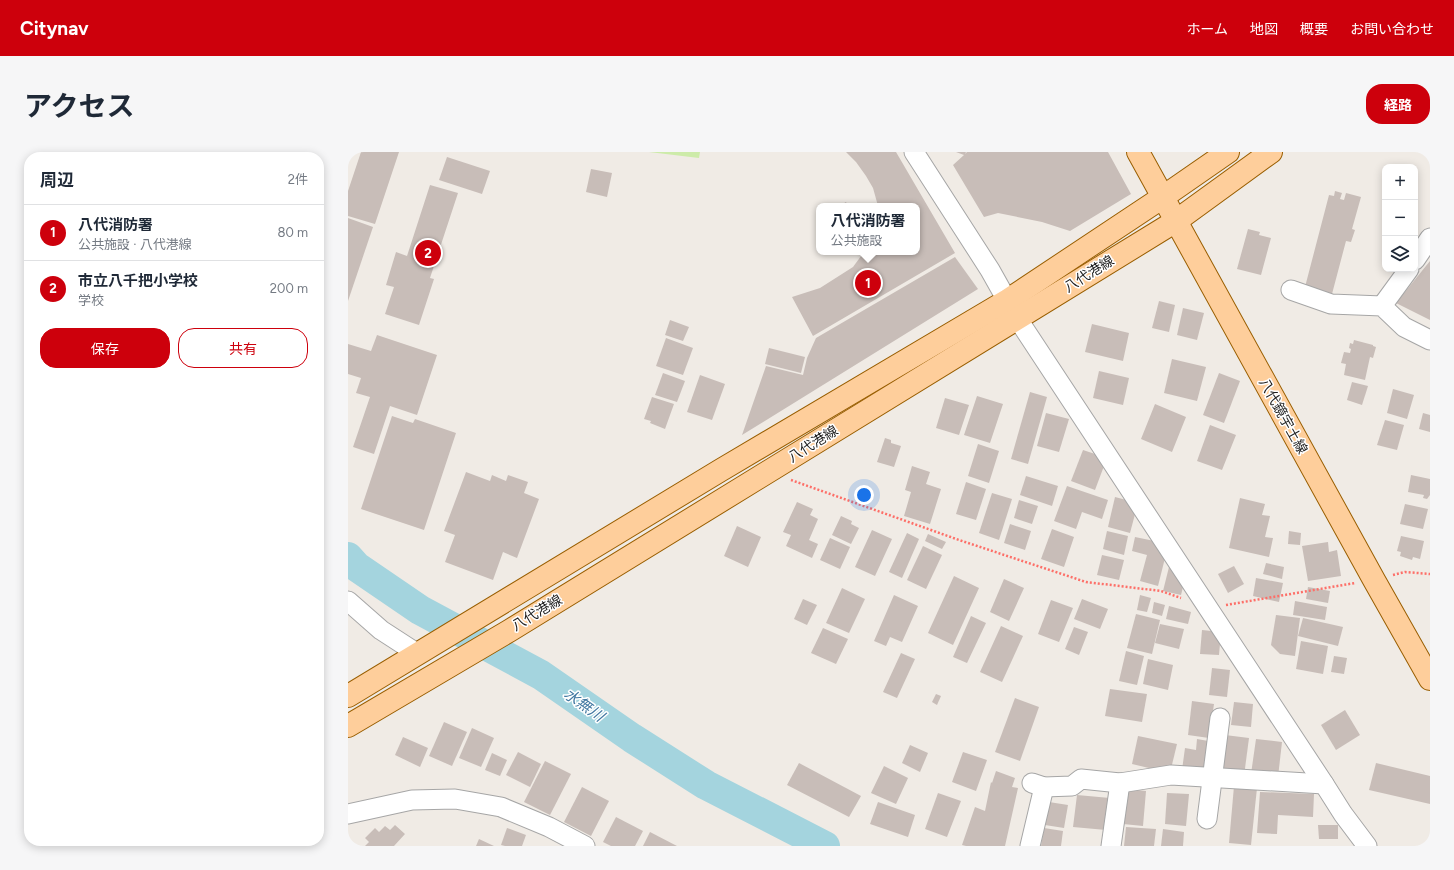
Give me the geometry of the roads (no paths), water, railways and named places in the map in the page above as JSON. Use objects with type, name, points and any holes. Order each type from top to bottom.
[{"type":"main road","name":"八代鏡宇土線","points":[[1138,152],[1430,679]]},
{"type":"main road","name":"八代港線","points":[[348,726],[509,631],[772,470],[1012,309],[1163,197],[1228,152]]},
{"type":"main road","name":"八代港線","points":[[348,696],[721,470],[1012,309],[1176,221],[1271,152]]},
{"type":"street","points":[[914,152],[990,270],[1012,309],[1207,608],[1324,784],[1342,814],[1367,846]]},
{"type":"street","points":[[1418,256],[1430,238]]},
{"type":"street","points":[[1382,306],[1407,272]]},
{"type":"street","points":[[1291,290],[1331,304],[1382,306],[1404,327],[1430,340]]},
{"type":"street","points":[[348,601],[381,630],[418,654]]},
{"type":"street","points":[[1207,819],[1220,718]]},
{"type":"street","points":[[1030,846],[1038,785],[1072,786],[1081,779],[1120,783],[1171,775],[1324,784]]},
{"type":"street","points":[[1111,846],[1120,783]]},
{"type":"street","points":[[348,814],[412,800],[455,799],[501,807],[549,827],[585,846]]},
{"type":"waterway","name":"水無川","points":[[348,557],[357,567],[420,610],[541,675],[632,738],[706,785],[825,846]]},
{"type":"place","name":"市立八千把小学校","points":[[428,253]]},
{"type":"place","name":"八代消防署","points":[[868,283]]}]
